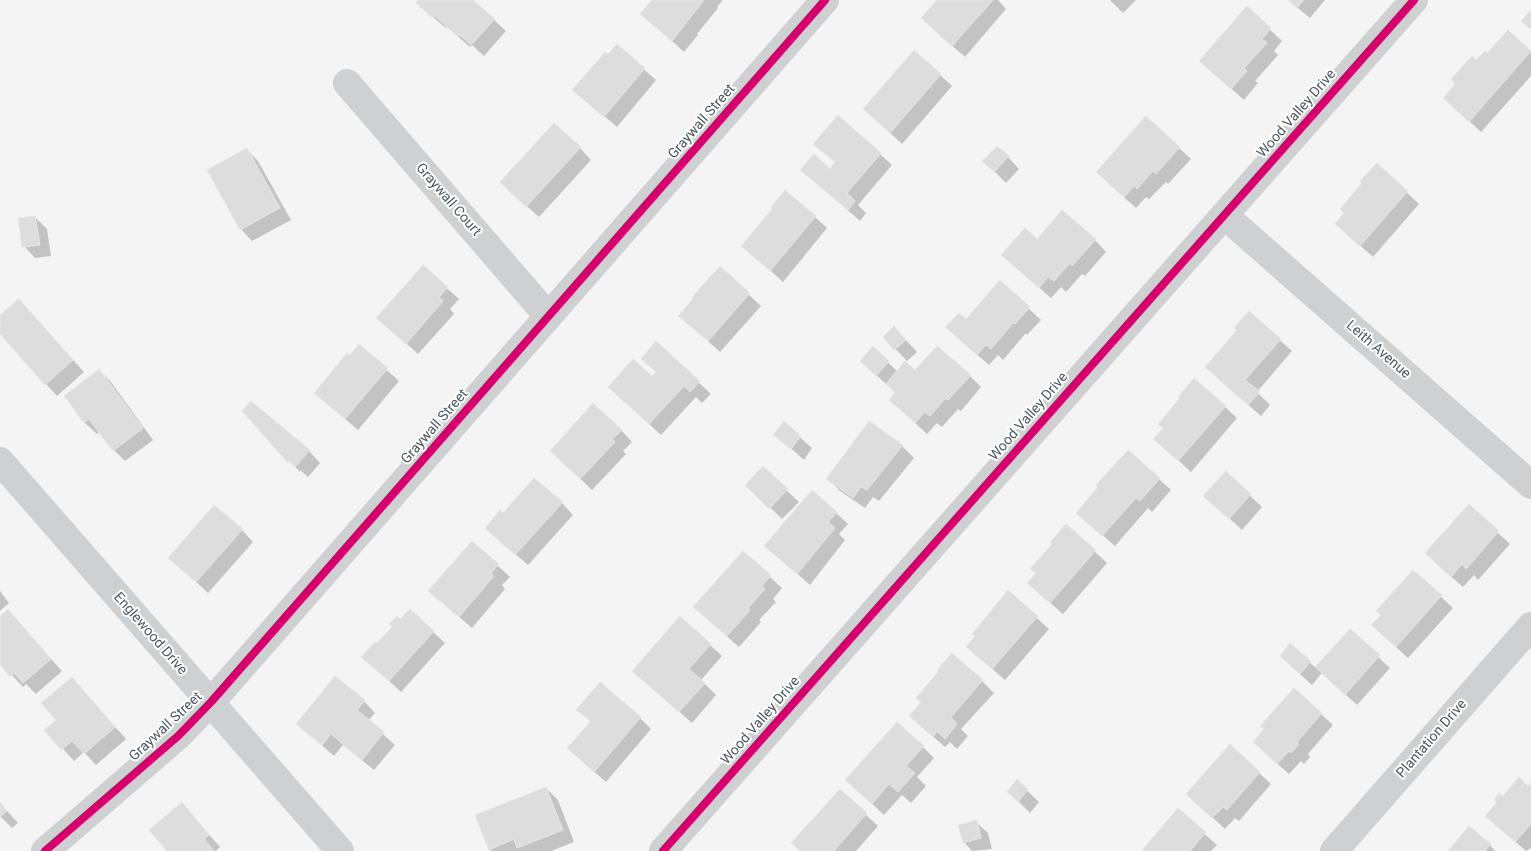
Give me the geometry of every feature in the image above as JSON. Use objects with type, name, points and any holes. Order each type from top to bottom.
[{"type":"street","name":"Graywall Street","points":[[45,851],[178,736],[210,702],[825,0]]},
{"type":"street","name":"Wood Valley Drive","points":[[663,851],[1414,0]]},
{"type":"street","name":"Graywall Court","points":[[347,83],[548,316]]},
{"type":"street","name":"Leith Avenue","points":[[1224,215],[1531,485]]},
{"type":"street","name":"Englewood Drive","points":[[0,462],[340,851]]},
{"type":"street","name":"Plantation Drive","points":[[1334,851],[1531,626]]},
{"type":"street","points":[[305,811],[347,851]]},
{"type":"building","points":[[418,0],[473,0],[495,19],[471,45],[460,35],[458,37],[435,16],[433,18],[416,3]]},
{"type":"building","points":[[652,0],[704,0],[672,41],[640,14]]},
{"type":"building","points":[[937,0],[993,0],[952,46],[921,18]]},
{"type":"building","points":[[1288,0],[1304,0],[1297,8]]},
{"type":"building","points":[[1247,6],[1271,28],[1262,39],[1267,43],[1244,68],[1247,71],[1231,89],[1199,61]]},
{"type":"building","points":[[1531,10],[1531,30],[1521,21]]},
{"type":"building","points":[[1508,30],[1531,51],[1469,122],[1443,98],[1455,84],[1451,79],[1472,56],[1476,60],[1485,51],[1487,53]]},
{"type":"building","points":[[617,44],[645,68],[604,117],[572,90],[605,52],[608,54]]},
{"type":"building","points":[[914,50],[941,74],[890,133],[863,109]]},
{"type":"building","points":[[838,115],[881,153],[847,193],[855,201],[848,210],[800,170],[814,154],[830,169],[835,162],[813,144]]},
{"type":"building","points":[[1146,116],[1180,147],[1156,174],[1153,171],[1137,189],[1134,186],[1124,197],[1096,172]]},
{"type":"building","points":[[554,123],[581,147],[526,207],[500,182]]},
{"type":"building","points":[[997,146],[1009,156],[994,172],[982,161]]},
{"type":"building","points":[[247,148],[280,208],[240,230],[207,170]]},
{"type":"building","points":[[1377,163],[1408,191],[1360,246],[1335,224],[1344,213],[1340,209],[1362,183],[1360,181]]},
{"type":"building","points":[[785,190],[816,216],[770,271],[741,246],[772,209],[771,207]]},
{"type":"building","points":[[1062,210],[1096,239],[1072,266],[1070,263],[1054,281],[1048,277],[1039,288],[1001,255],[1025,228],[1037,239]]},
{"type":"building","points":[[35,216],[40,245],[22,247],[18,218]]},
{"type":"building","points":[[423,265],[448,287],[439,297],[443,301],[406,344],[376,318]]},
{"type":"building","points":[[720,266],[750,293],[708,341],[678,316],[693,299],[692,297]]},
{"type":"building","points":[[1000,280],[1030,307],[1015,324],[1013,323],[991,349],[986,345],[977,355],[945,327],[959,313],[966,319]]},
{"type":"building","points":[[19,299],[73,360],[45,385],[0,334],[0,315]]},
{"type":"building","points":[[1249,311],[1281,339],[1245,380],[1260,392],[1248,405],[1205,367],[1237,330],[1234,328]]},
{"type":"building","points":[[894,326],[906,340],[894,350],[883,337]]},
{"type":"building","points":[[656,341],[700,381],[690,392],[684,386],[649,424],[608,387],[633,359],[652,376],[656,372],[641,359]]},
{"type":"building","points":[[359,344],[388,368],[345,419],[314,393],[347,353],[350,355]]},
{"type":"building","points":[[873,346],[889,361],[876,376],[860,361]]},
{"type":"building","points":[[937,346],[971,375],[930,416],[925,412],[915,423],[889,400],[895,392],[886,384],[905,361],[915,370]]},
{"type":"building","points":[[99,369],[143,428],[113,451],[89,419],[84,423],[64,396]]},
{"type":"building","points":[[1194,378],[1226,406],[1178,461],[1153,439],[1163,428],[1158,424]]},
{"type":"building","points":[[251,401],[310,450],[295,467],[288,460],[288,463],[242,411]]},
{"type":"building","points":[[593,403],[622,430],[612,439],[615,442],[580,479],[550,451]]},
{"type":"building","points":[[784,421],[801,436],[791,449],[773,435]]},
{"type":"building","points":[[869,421],[903,445],[867,490],[861,487],[853,498],[826,479]]},
{"type":"building","points":[[1128,450],[1160,478],[1140,501],[1136,498],[1102,536],[1076,513],[1098,487],[1096,485]]},
{"type":"building","points":[[763,466],[788,489],[769,509],[745,485]]},
{"type":"building","points":[[1226,471],[1251,494],[1229,519],[1203,496]]},
{"type":"building","points":[[534,478],[563,502],[515,555],[485,528],[500,510],[503,513]]},
{"type":"building","points":[[812,490],[837,512],[828,522],[835,528],[797,574],[764,546]]},
{"type":"building","points":[[1469,504],[1499,531],[1466,569],[1462,564],[1451,577],[1425,553]]},
{"type":"building","points":[[214,505],[243,529],[196,582],[168,558]]},
{"type":"building","points":[[1066,524],[1096,550],[1050,603],[1027,583],[1036,573],[1030,569],[1052,544],[1050,542]]},
{"type":"building","points":[[472,541],[499,564],[491,573],[494,576],[459,617],[428,591]]},
{"type":"building","points":[[743,551],[771,575],[762,586],[765,589],[748,608],[750,610],[727,636],[693,607]]},
{"type":"building","points":[[1413,570],[1442,595],[1396,647],[1371,625],[1381,615],[1376,611]]},
{"type":"building","points":[[1008,590],[1038,616],[992,669],[966,647],[975,636],[972,634]]},
{"type":"building","points":[[8,609],[51,659],[23,683],[14,673],[10,677],[0,664],[0,616]]},
{"type":"building","points":[[410,609],[434,631],[389,681],[361,657],[392,627],[389,624],[397,616],[400,619]]},
{"type":"building","points":[[680,616],[711,644],[689,669],[705,683],[679,712],[632,671]]},
{"type":"building","points":[[1350,629],[1380,655],[1345,695],[1315,667]]},
{"type":"building","points":[[1290,643],[1311,661],[1300,674],[1280,656]]},
{"type":"building","points":[[952,653],[983,680],[951,717],[957,724],[945,739],[937,731],[933,737],[909,716],[921,702],[916,698]]},
{"type":"building","points":[[335,676],[365,700],[357,710],[384,732],[362,760],[331,734],[322,745],[296,724]]},
{"type":"building","points":[[72,677],[115,727],[84,754],[72,741],[61,750],[44,730],[56,720],[41,703]]},
{"type":"building","points":[[600,682],[641,717],[594,772],[567,748],[591,721],[576,710]]},
{"type":"building","points":[[1294,688],[1322,713],[1297,742],[1299,744],[1291,753],[1289,751],[1277,764],[1253,742],[1264,729],[1260,726]]},
{"type":"building","points":[[897,722],[924,746],[906,766],[915,773],[898,792],[889,784],[872,804],[845,780]]},
{"type":"building","points":[[1230,744],[1260,772],[1227,810],[1223,807],[1212,818],[1186,794]]},
{"type":"building","points":[[1519,777],[1528,786],[1531,782],[1531,824],[1515,842],[1485,816],[1497,802],[1494,800],[1499,793],[1503,796]]},
{"type":"building","points":[[1017,779],[1028,789],[1018,802],[1007,792]]},
{"type":"building","points":[[546,787],[563,830],[517,848],[514,839],[489,850],[475,815]]},
{"type":"building","points":[[840,789],[867,813],[834,851],[800,851],[791,843]]},
{"type":"building","points":[[0,802],[7,811],[0,817]]},
{"type":"building","points":[[182,802],[209,835],[204,839],[214,851],[167,851],[149,830]]},
{"type":"building","points":[[1178,808],[1206,832],[1190,851],[1146,851],[1143,849]]},
{"type":"building","points":[[977,820],[981,838],[963,843],[958,825]]},
{"type":"building","points":[[1469,826],[1491,844],[1485,851],[1448,851]]},
{"type":"cycle path","points":[[45,851],[178,736],[211,702],[825,0]]},
{"type":"cycle path","points":[[663,851],[1414,0]]}]
